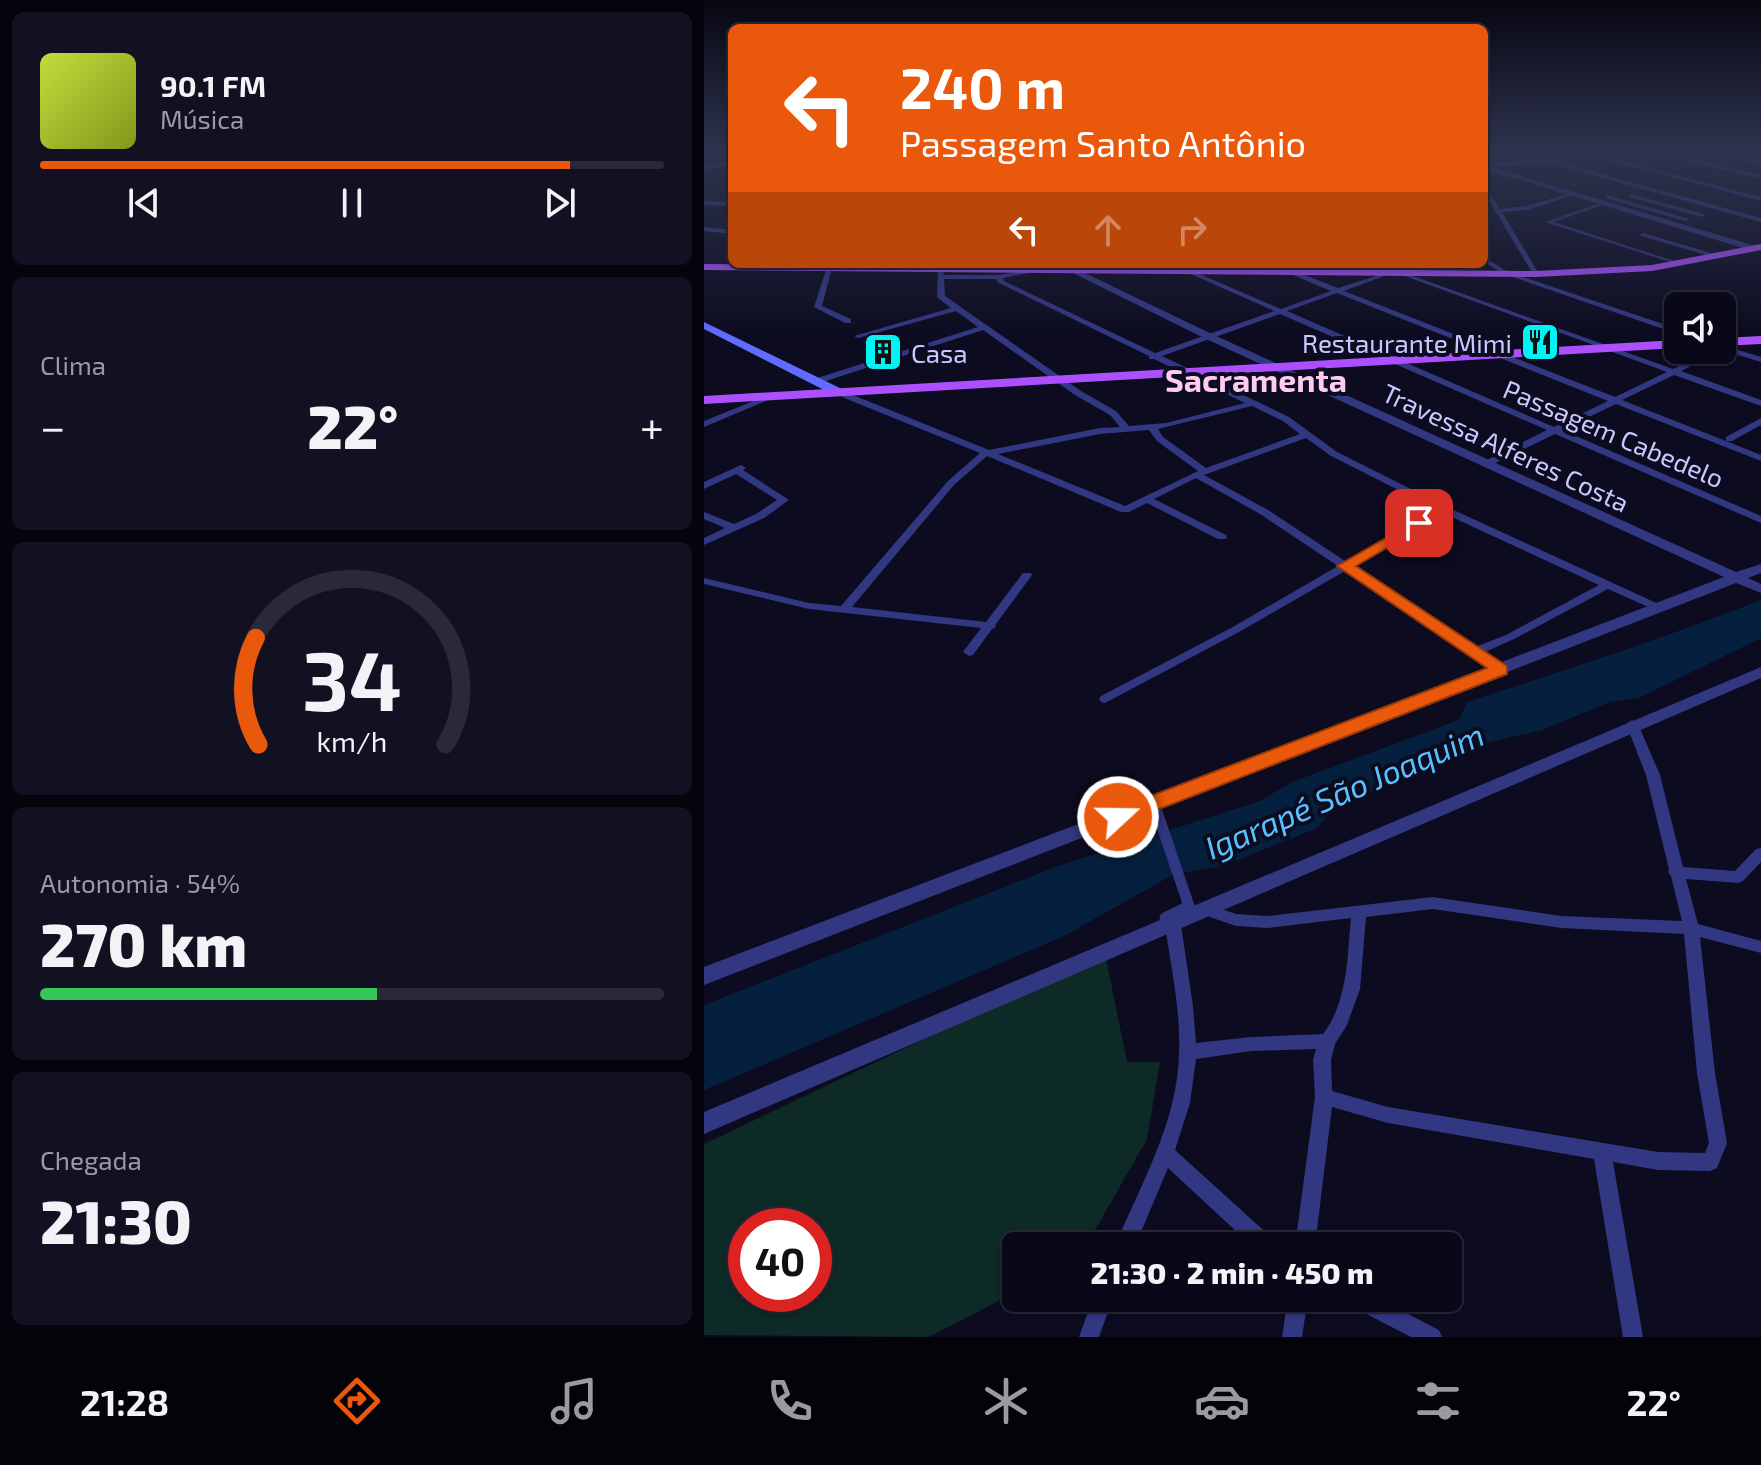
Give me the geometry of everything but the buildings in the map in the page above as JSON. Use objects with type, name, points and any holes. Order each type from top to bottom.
[{"type":"main road","points":[[1359,268],[1393,272],[1412,268],[1536,274],[1681,265],[1759,248]]},
{"type":"main road","points":[[704,267],[728,267]]},
{"type":"main road","points":[[829,268],[940,273],[968,268]]},
{"type":"main road","points":[[1019,268],[1048,268]]},
{"type":"main road","points":[[1126,268],[1290,268]]},
{"type":"main road","points":[[704,325],[840,393]]},
{"type":"main road","points":[[1736,344],[1761,340]]},
{"type":"main road","points":[[704,400],[1664,345]]},
{"type":"street","points":[[1499,212],[1536,274]]},
{"type":"street","points":[[1573,212],[1548,222],[1681,265]]},
{"type":"street","points":[[1636,212],[1759,248]]},
{"type":"street","points":[[1654,212],[1687,220]]},
{"type":"street","points":[[1671,225],[1702,215],[1692,212]]},
{"type":"street","points":[[1733,212],[1761,220]]},
{"type":"street","points":[[704,229],[728,232]]},
{"type":"street","points":[[1643,235],[1719,257]]},
{"type":"street","points":[[1488,262],[1506,273],[1664,327]]},
{"type":"street","points":[[829,268],[818,307],[848,321]]},
{"type":"street","name":"Travessa Alferes Costa","points":[[1069,268],[1210,337],[1761,589]]},
{"type":"street","points":[[1290,268],[1761,458]]},
{"type":"street","points":[[1039,269],[999,277],[940,273],[939,294],[1061,381],[1113,413],[1128,430]]},
{"type":"street","name":"Passagem Cabedelo","points":[[1186,270],[1761,520]]},
{"type":"street","points":[[1152,357],[1393,272],[1761,403]]},
{"type":"street","points":[[999,277],[1001,282],[1152,357],[1286,419],[1334,454],[1443,509],[1659,608]]},
{"type":"street","points":[[858,336],[958,308]]},
{"type":"street","points":[[817,381],[985,327]]},
{"type":"street","points":[[1736,352],[1761,360]]},
{"type":"street","points":[[1486,464],[1688,364]]},
{"type":"street","points":[[840,393],[958,438],[984,454],[1125,510],[1201,474],[1305,435]]},
{"type":"street","points":[[704,424],[771,397]]},
{"type":"street","points":[[843,611],[951,483],[984,454],[1100,431],[1152,427],[1250,404]]},
{"type":"street","points":[[1729,439],[1761,421]]},
{"type":"street","points":[[1152,427],[1160,439],[1201,474],[1264,512],[1501,670]]},
{"type":"street","points":[[704,486],[740,468],[784,500],[704,542]]},
{"type":"street","points":[[1148,500],[1222,537]]},
{"type":"street","points":[[1105,699],[1443,509]]},
{"type":"street","points":[[704,515],[733,528]]},
{"type":"street","points":[[704,976],[1761,568]]},
{"type":"street","points":[[969,652],[1027,575]]},
{"type":"street","points":[[704,581],[843,611],[991,626]]},
{"type":"street","points":[[1474,652],[1510,637],[1609,584]]},
{"type":"street","points":[[704,1123],[1173,925],[1632,724],[1761,672]]},
{"type":"street","points":[[1324,1097],[1388,1115],[1602,1152],[1700,1164],[1710,1162],[1718,1143],[1706,1073],[1691,928],[1653,775],[1632,724]]},
{"type":"street","points":[[1147,936],[1146,928],[1189,906],[1164,822],[1154,803]]},
{"type":"street","points":[[1675,872],[1738,877],[1761,853]]},
{"type":"street","points":[[1206,910],[1249,922],[1433,903],[1561,922],[1691,928],[1761,947]]},
{"type":"street","points":[[1307,1232],[1324,1097],[1321,1078],[1327,1041],[1339,1025],[1352,989],[1359,912]]},
{"type":"street","points":[[1131,1232],[1182,1099],[1188,1052],[1173,925]]},
{"type":"street","points":[[1188,1052],[1251,1044],[1327,1041]]},
{"type":"street","points":[[1164,1152],[1251,1232]]},
{"type":"street","points":[[1602,1152],[1633,1337]]},
{"type":"street","points":[[1089,1337],[1098,1312]]},
{"type":"street","points":[[1292,1337],[1296,1312]]},
{"type":"street","points":[[1383,1312],[1432,1337]]},
{"type":"green space","points":[[1105,953],[1127,1062],[1160,1062],[1147,1139],[1094,1232],[1002,1232],[1002,1299],[929,1337],[704,1335],[704,1144]]},
{"type":"water","name":"Igarapé São Joaquim","points":[[1761,600],[1761,638],[1639,698],[1610,702],[1542,730],[1446,752],[1328,815],[1317,828],[1223,866],[1174,874],[1066,935],[704,1090],[704,1005],[1058,866],[1260,801],[1292,782],[1459,720],[1467,702],[1652,641]]},
{"type":"place","name":"Restaurante Mimi","points":[[1540,342]]},
{"type":"place","name":"Casa","points":[[883,352]]},
{"type":"district","name":"Sacramenta","points":[[1256,379]]},
{"type":"route","points":[[1118,817],[1501,670],[1345,566],[1419,523]]}]
